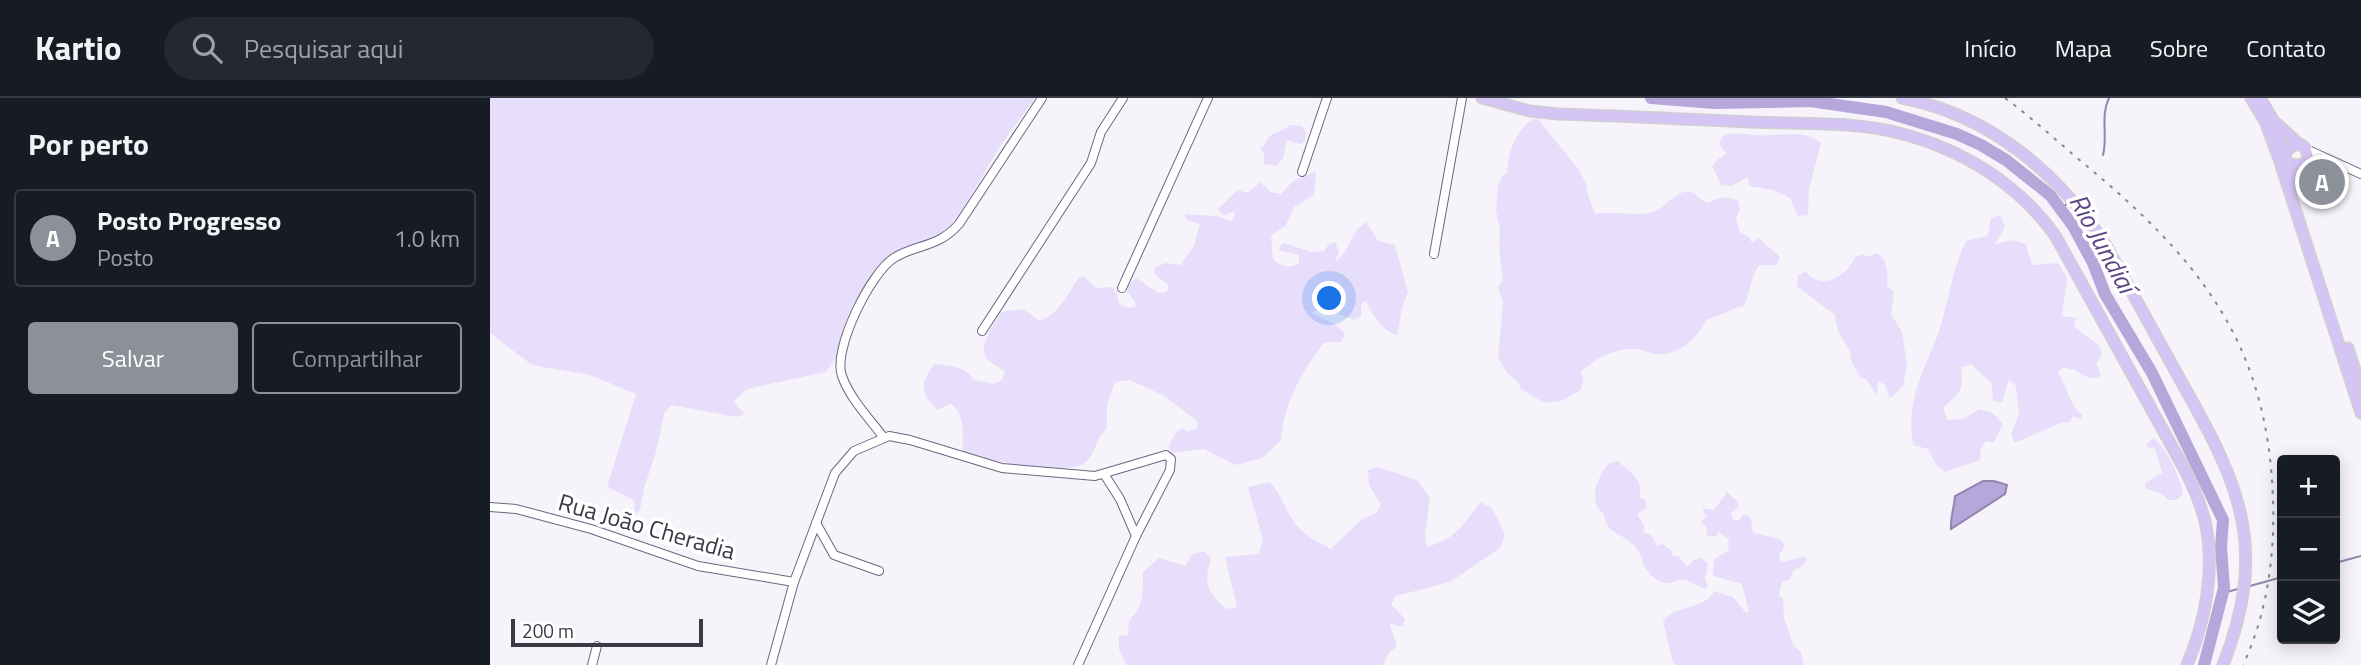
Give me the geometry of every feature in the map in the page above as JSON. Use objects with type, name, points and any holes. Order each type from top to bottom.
[{"type":"main road","points":[[1482,98],[1530,111],[1558,114],[1868,128],[1898,133],[1957,154],[1983,168],[2018,194],[2042,217],[2056,237],[2185,470],[2199,501],[2206,527],[2209,559],[2207,595],[2200,628],[2187,665]]},
{"type":"main road","points":[[1902,98],[1952,113],[1991,132],[2028,156],[2062,187],[2107,247],[2216,442],[2238,500],[2246,553],[2240,613],[2223,665]]},
{"type":"main road","points":[[2250,98],[2264,121],[2295,187],[2361,389]]},
{"type":"main road","points":[[2260,98],[2272,118],[2303,147],[2308,156],[2296,175],[2295,187]]},
{"type":"main road","points":[[2272,118],[2361,413]]},
{"type":"main road","points":[[2283,160],[2293,145],[2303,147]]},
{"type":"main road","points":[[2283,160],[2304,163]]},
{"type":"street","points":[[884,438],[842,376],[840,364],[850,321],[883,267],[895,257],[926,247],[951,233],[1042,98]]},
{"type":"street","points":[[982,331],[1091,163],[1101,132],[1124,98]]},
{"type":"street","points":[[1122,288],[1208,98]]},
{"type":"street","points":[[1302,172],[1327,98]]},
{"type":"street","points":[[1434,254],[1462,98]]},
{"type":"street","points":[[2303,147],[2361,174]]},
{"type":"street","points":[[2304,163],[2326,159]]},
{"type":"street","points":[[771,665],[794,582],[835,473],[854,451],[889,436],[1002,468],[1066,475],[1104,474],[1166,455],[1171,459],[1170,470],[1136,536],[1078,665]]},
{"type":"street","points":[[1104,474],[1120,499],[1136,536]]},
{"type":"street","name":"Rua João Cheradia","points":[[490,507],[516,509],[591,529],[698,566],[794,582]]},
{"type":"street","points":[[817,523],[834,555],[879,571]]},
{"type":"street","points":[[592,665],[597,646]]},
{"type":"shaded area","points":[[490,98],[1035,98],[1001,145],[959,215],[942,234],[891,255],[874,274],[852,307],[837,356],[826,372],[747,389],[734,401],[744,414],[737,417],[671,405],[664,413],[640,509],[635,516],[634,500],[607,487],[636,394],[590,375],[532,365],[490,333]]},
{"type":"shaded area","points":[[1537,118],[1579,170],[1586,183],[1595,214],[1649,213],[1660,209],[1683,192],[1693,193],[1707,203],[1723,197],[1738,200],[1740,209],[1736,218],[1740,233],[1749,237],[1752,243],[1759,238],[1780,257],[1777,265],[1759,265],[1744,306],[1707,319],[1686,345],[1664,354],[1627,349],[1605,355],[1581,372],[1581,390],[1561,401],[1544,403],[1521,389],[1498,357],[1503,303],[1498,287],[1503,280],[1496,210],[1498,187],[1502,176],[1507,173],[1514,141],[1524,127]]},
{"type":"shaded area","points":[[1290,125],[1302,126],[1306,133],[1305,142],[1301,144],[1287,140],[1283,158],[1277,166],[1264,164],[1264,154],[1260,147],[1264,146],[1272,134]]},
{"type":"shaded area","points":[[1725,134],[1802,135],[1821,143],[1809,189],[1808,215],[1798,216],[1790,198],[1774,190],[1749,186],[1748,177],[1732,186],[1721,185],[1712,166],[1726,154],[1719,143]]},
{"type":"shaded area","points":[[1316,171],[1314,195],[1294,207],[1286,225],[1271,236],[1273,259],[1285,266],[1299,263],[1299,255],[1278,250],[1283,243],[1312,252],[1324,251],[1329,244],[1335,242],[1339,252],[1335,261],[1366,222],[1378,241],[1395,245],[1408,293],[1397,335],[1383,326],[1366,301],[1361,304],[1361,316],[1354,320],[1326,309],[1310,312],[1345,333],[1341,342],[1325,342],[1309,364],[1295,388],[1285,414],[1281,441],[1262,458],[1236,465],[1204,449],[1173,453],[1168,447],[1176,433],[1182,428],[1188,432],[1197,428],[1197,421],[1164,396],[1130,380],[1115,382],[1107,404],[1107,428],[1083,464],[1072,468],[1042,468],[963,454],[962,426],[956,408],[951,403],[938,410],[925,393],[926,377],[935,364],[961,369],[974,380],[994,384],[1002,380],[1005,372],[987,359],[984,353],[985,341],[1001,312],[1023,309],[1040,321],[1058,308],[1079,277],[1085,277],[1096,288],[1112,287],[1119,304],[1129,308],[1136,306],[1127,292],[1129,285],[1136,278],[1158,293],[1166,292],[1169,286],[1154,273],[1156,267],[1166,263],[1180,265],[1194,246],[1200,224],[1187,220],[1185,214],[1216,216],[1232,221],[1236,211],[1223,215],[1218,209],[1238,190],[1247,193],[1261,182],[1270,192],[1281,194],[1293,181]]},
{"type":"shaded area","points":[[2000,215],[2005,227],[1995,244],[2013,240],[2026,244],[2032,265],[2058,263],[2067,278],[2062,316],[2076,318],[2074,327],[2100,346],[2102,355],[2096,363],[2099,378],[2061,368],[2058,373],[2074,406],[2082,415],[2081,419],[2073,416],[2070,422],[2061,423],[2014,443],[2011,434],[2019,414],[2016,386],[2009,380],[2002,402],[1993,401],[1992,384],[1971,364],[1961,367],[1960,390],[1943,408],[1948,420],[1963,419],[1980,409],[1993,413],[2003,424],[1994,443],[1986,441],[1981,448],[1980,460],[1945,472],[1937,466],[1928,449],[1913,445],[1911,427],[1915,396],[1941,325],[1954,272],[1966,241],[1988,236],[1991,218]]},
{"type":"shaded area","points":[[1877,253],[1885,263],[1887,286],[1894,292],[1891,314],[1902,332],[1907,365],[1903,386],[1890,398],[1885,385],[1878,381],[1877,396],[1866,379],[1861,378],[1838,331],[1835,315],[1797,286],[1798,275],[1806,271],[1812,277],[1826,281],[1840,275],[1855,257],[1862,254],[1867,257]]},
{"type":"shaded area","points":[[2154,438],[2179,479],[2183,494],[2176,500],[2168,500],[2162,494],[2145,488],[2145,483],[2162,473],[2155,449],[2147,447],[2148,442]]},
{"type":"shaded area","points":[[1618,461],[1638,481],[1639,497],[1646,500],[1646,508],[1637,514],[1644,526],[1643,532],[1652,537],[1657,546],[1663,544],[1672,551],[1672,556],[1678,556],[1687,567],[1695,559],[1701,558],[1708,563],[1706,589],[1685,580],[1663,583],[1656,579],[1644,566],[1643,558],[1634,545],[1609,527],[1595,496],[1601,475],[1609,463]]},
{"type":"shaded area","points":[[1378,467],[1417,480],[1430,498],[1425,533],[1427,547],[1452,536],[1480,502],[1492,508],[1505,535],[1500,548],[1450,582],[1396,596],[1391,604],[1405,619],[1403,627],[1389,623],[1397,646],[1389,653],[1383,665],[1126,665],[1119,649],[1119,636],[1128,635],[1129,620],[1138,610],[1143,592],[1143,572],[1159,558],[1186,566],[1191,555],[1204,551],[1211,559],[1207,575],[1208,587],[1226,609],[1237,607],[1225,557],[1259,554],[1263,540],[1248,487],[1270,482],[1298,526],[1331,549],[1362,519],[1376,513],[1381,505],[1369,485],[1368,470]]},
{"type":"shaded area","points":[[1983,481],[2007,485],[2005,494],[1951,529],[1955,496]]},
{"type":"shaded area","points":[[1727,492],[1738,502],[1739,507],[1731,514],[1734,521],[1747,514],[1751,519],[1753,533],[1780,539],[1784,544],[1779,554],[1780,560],[1784,562],[1805,556],[1807,559],[1793,571],[1790,579],[1782,582],[1779,595],[1783,599],[1784,618],[1794,646],[1801,652],[1804,665],[1676,665],[1673,662],[1663,622],[1668,616],[1704,602],[1714,591],[1733,597],[1746,613],[1749,612],[1742,584],[1713,576],[1714,559],[1730,550],[1729,540],[1719,532],[1716,536],[1706,536],[1708,530],[1701,521],[1708,516],[1704,514],[1703,508],[1714,510]]},
{"type":"waterway","name":"Rio Jundiaí","points":[[1651,98],[1715,103],[1810,101],[1886,112],[1957,134],[1981,145],[2006,160],[2050,195],[2073,226],[2093,263],[2105,294],[2152,373],[2223,520],[2221,547],[2224,588],[2204,665]]},
{"type":"waterway","points":[[2103,155],[2105,112],[2109,98]]},
{"type":"waterway","points":[[2062,209],[2068,202]]},
{"type":"waterway","points":[[2340,562],[2361,556]]},
{"type":"waterway","points":[[2250,586],[2277,578]]},
{"type":"waterway","points":[[2223,593],[2238,589]]},
{"type":"railway","points":[[2005,98],[2160,233],[2192,269],[2219,308],[2241,349],[2257,394],[2268,444],[2273,500],[2273,542],[2268,584],[2258,626],[2243,665]]},
{"type":"place","name":"Posto Progresso","points":[[2322,182]]}]
